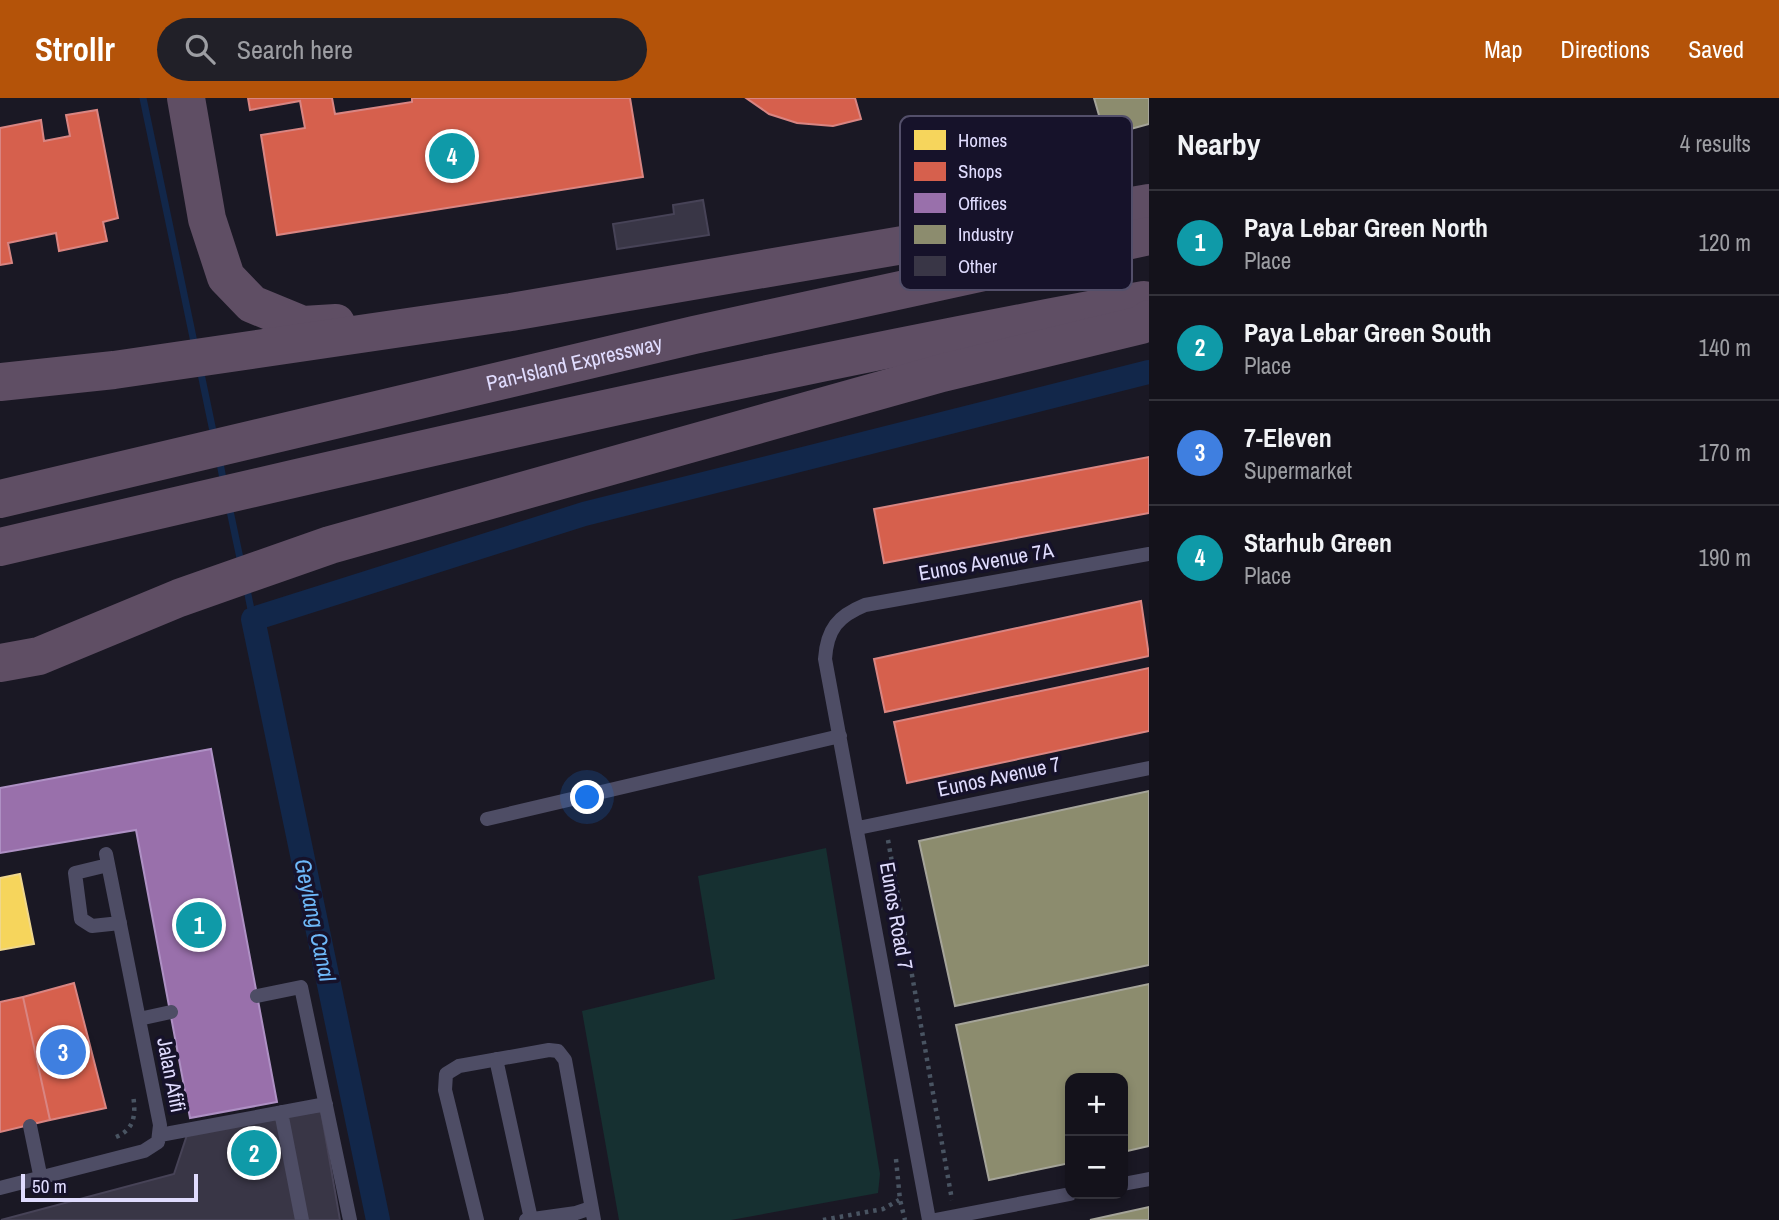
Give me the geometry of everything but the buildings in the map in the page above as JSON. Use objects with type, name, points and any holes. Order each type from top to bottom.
[{"type":"highway","points":[[186,98],[207,219],[226,277],[252,304],[303,326],[510,312]]},
{"type":"highway","points":[[0,382],[197,358],[510,312],[900,245]]},
{"type":"highway","name":"Pan-Island Expressway","points":[[0,499],[694,335],[901,290]]},
{"type":"highway","points":[[0,547],[313,474],[971,332],[1149,299]]},
{"type":"highway","points":[[0,663],[39,656],[242,575],[330,545],[942,373],[1141,326],[1149,319]]},
{"type":"highway","points":[[0,691],[39,656]]},
{"type":"lane","name":"Eunos Avenue 7A","points":[[835,623],[846,613],[865,605],[1149,554]]},
{"type":"lane","name":"Eunos Road 7","points":[[835,623],[826,641],[825,659],[929,1220]]},
{"type":"lane","points":[[486,819],[840,736]]},
{"type":"lane","name":"Eunos Avenue 7","points":[[858,828],[1149,768]]},
{"type":"lane","name":"Jalan Afifi","points":[[0,1188],[144,1151],[158,1142],[160,1135],[139,1019],[120,923],[107,860],[75,873],[81,919],[92,926],[120,923]]},
{"type":"lane","points":[[257,996],[302,987],[350,1220]]},
{"type":"lane","points":[[139,1019],[171,1012]]},
{"type":"lane","points":[[477,1220],[444,1090],[446,1074],[459,1066],[496,1059],[549,1051],[558,1051],[565,1060],[593,1214],[528,1220],[496,1059]]},
{"type":"lane","points":[[160,1135],[326,1104]]},
{"type":"lane","points":[[281,1112],[302,1220]]},
{"type":"lane","points":[[30,1126],[41,1179]]},
{"type":"lane","points":[[1128,1183],[1149,1179]]},
{"type":"lane","points":[[935,1220],[1065,1195]]},
{"type":"path","points":[[885,822],[955,1216]]},
{"type":"path","points":[[108,1140],[120,1136],[131,1127],[135,1112],[131,1085]]},
{"type":"path","points":[[823,1220],[883,1209],[900,1200]]},
{"type":"green space","points":[[826,848],[880,1174],[878,1193],[731,1220],[619,1220],[582,1011],[715,979],[698,876]]},
{"type":"waterway","points":[[143,98],[195,347]]},
{"type":"waterway","points":[[200,369],[214,436]]},
{"type":"waterway","name":"Geylang Canal","points":[[378,1220],[253,619],[584,514],[1149,372]]},
{"type":"waterway","points":[[219,458],[224,484]]},
{"type":"waterway","points":[[229,506],[241,563]]},
{"type":"waterway","points":[[246,585],[253,619]]},
{"type":"place","name":"Starhub Green","points":[[452,156]]},
{"type":"place","name":"Paya Lebar Green North","points":[[199,925]]},
{"type":"place","name":"7-Eleven","points":[[63,1052]]},
{"type":"place","name":"Paya Lebar Green South","points":[[254,1153]]}]
